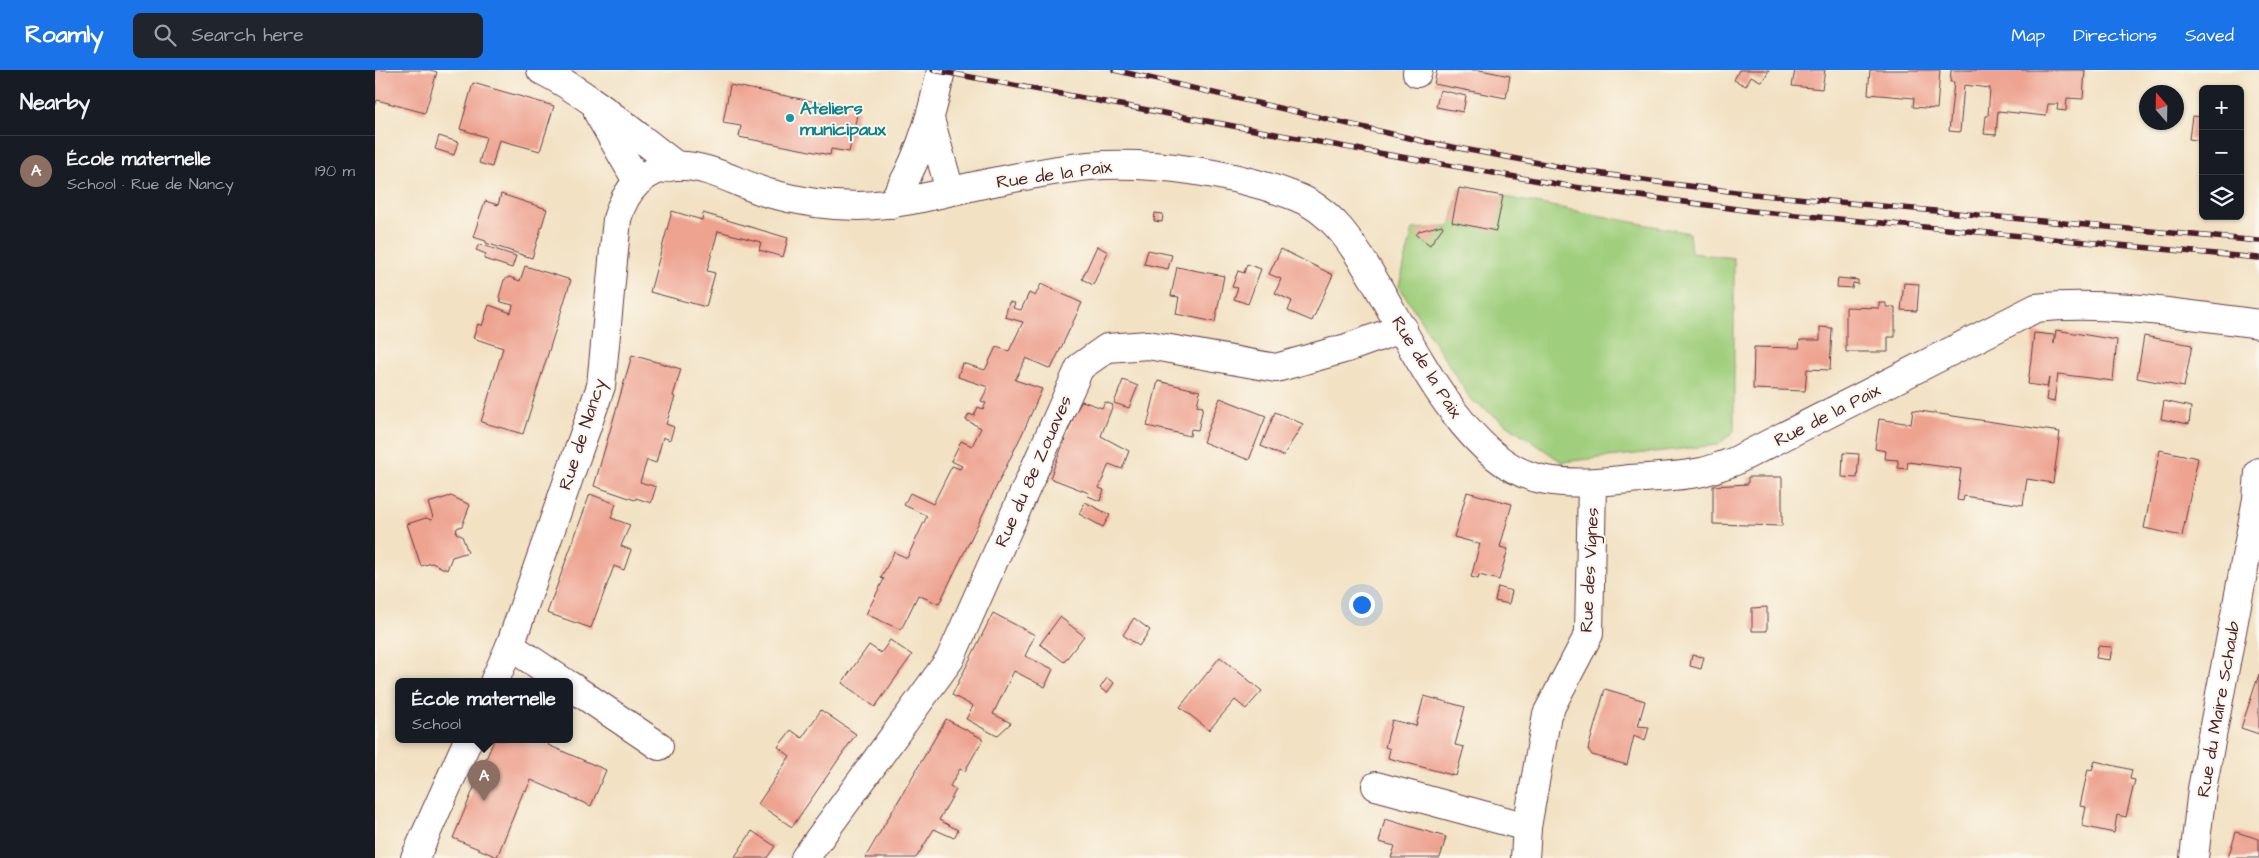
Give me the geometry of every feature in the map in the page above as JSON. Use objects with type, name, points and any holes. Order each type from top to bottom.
[{"type":"street","points":[[541,70],[564,82],[592,101],[677,166]]},
{"type":"street","points":[[891,204],[913,166],[930,119],[941,70]]},
{"type":"street","points":[[592,101],[637,181]]},
{"type":"street","points":[[930,119],[950,191]]},
{"type":"street","name":"Rue de la Paix","points":[[637,181],[651,173],[677,166],[695,167],[769,193],[806,201],[858,206],[891,204],[1062,169],[1129,165],[1179,169],[1227,178],[1297,196],[1322,210],[1339,227],[1358,253],[1441,394],[1461,422],[1479,442],[1499,459],[1532,477],[1562,483],[1592,483],[1701,472],[1733,462],[2036,308],[2060,305],[2147,310],[2259,324]]},
{"type":"street","name":"Rue de Nancy","points":[[496,678],[510,646],[601,386],[617,219],[628,192],[637,181]]},
{"type":"street","name":"Rue du 8e Zouaves","points":[[805,858],[950,659],[1080,367],[1107,348],[1148,345],[1276,368],[1347,348],[1403,328]]},
{"type":"street","name":"Rue du Maire Schaub","points":[[2194,858],[2202,789],[2257,499],[2259,472]]},
{"type":"street","name":"Rue des Vignes","points":[[1525,858],[1527,827],[1547,714],[1589,634],[1592,483]]},
{"type":"street","points":[[510,646],[558,678]]},
{"type":"street","points":[[573,688],[659,746]]},
{"type":"street","points":[[415,858],[467,743]]},
{"type":"street","points":[[1376,786],[1527,827]]},
{"type":"green space","points":[[1459,188],[1689,233],[1691,253],[1734,258],[1734,431],[1718,445],[1562,462],[1471,400],[1399,286],[1413,229],[1450,227]]},
{"type":"building","points":[[375,70],[430,70],[437,72],[425,113],[377,100],[375,106]]},
{"type":"building","points":[[1437,70],[1480,70],[1510,76],[1506,98],[1434,84]]},
{"type":"building","points":[[1739,70],[1769,70],[1762,82],[1751,76],[1746,86],[1734,80]]},
{"type":"building","points":[[1795,70],[1825,70],[1822,89],[1792,86]]},
{"type":"building","points":[[1870,70],[1940,70],[1937,109],[1913,107],[1914,98],[1868,94]]},
{"type":"building","points":[[1951,70],[2085,70],[2083,99],[2067,98],[2066,111],[2057,110],[2058,104],[2048,104],[2046,116],[1998,111],[1996,135],[1984,134],[1986,116],[1988,116],[1990,88],[1964,85],[1960,132],[1949,131],[1954,82],[1950,82]]},
{"type":"building","points":[[473,83],[554,106],[540,151],[499,140],[492,167],[479,163],[486,137],[460,129]]},
{"type":"building","name":"Ateliers municipaux","points":[[730,85],[858,110],[849,152],[831,149],[830,155],[739,137],[741,126],[723,123]]},
{"type":"building","points":[[1440,90],[1466,96],[1463,112],[1436,107]]},
{"type":"building","points":[[2192,116],[2199,117],[2199,140],[2189,139]]},
{"type":"building","points":[[439,136],[458,142],[454,155],[435,149]]},
{"type":"building","points":[[1459,188],[1503,196],[1496,231],[1452,222]]},
{"type":"building","points":[[501,194],[547,209],[532,258],[473,237],[485,201],[498,205]]},
{"type":"building","points":[[672,211],[702,220],[703,213],[788,238],[783,257],[759,250],[761,242],[718,231],[707,271],[715,273],[706,307],[650,292]]},
{"type":"building","points":[[1155,213],[1163,214],[1162,222],[1154,221]]},
{"type":"building","points":[[1442,225],[1443,227],[1430,245],[1416,235],[1419,231]]},
{"type":"building","points":[[479,244],[516,256],[512,268],[484,259],[486,254],[476,250]]},
{"type":"building","points":[[1097,246],[1108,252],[1093,285],[1082,279]]},
{"type":"building","points":[[1281,249],[1333,275],[1312,321],[1288,311],[1292,301],[1275,293],[1281,279],[1269,274]]},
{"type":"building","points":[[1148,250],[1172,255],[1168,269],[1144,264]]},
{"type":"building","points":[[1247,264],[1261,269],[1248,304],[1234,299],[1238,288],[1232,287],[1238,271],[1244,273]]},
{"type":"building","points":[[525,266],[571,280],[523,434],[481,422],[503,348],[473,338],[478,324],[482,326],[489,305],[511,313],[513,305],[501,302],[499,297],[504,280],[509,277],[520,281]]},
{"type":"building","points":[[1177,267],[1224,276],[1215,322],[1176,314],[1179,297],[1171,296]]},
{"type":"building","points":[[1838,278],[1858,280],[1858,284],[1853,283],[1852,288],[1837,287]]},
{"type":"building","points":[[1904,283],[1919,284],[1917,311],[1901,310]]},
{"type":"building","points":[[1041,284],[1082,303],[1051,369],[1026,358],[1015,380],[1042,389],[939,604],[918,595],[901,630],[866,614],[884,579],[881,578],[894,552],[907,558],[927,516],[904,505],[910,493],[933,504],[952,466],[960,469],[962,466],[951,461],[961,441],[972,446],[981,428],[966,420],[969,414],[974,416],[978,407],[983,409],[986,403],[981,401],[988,387],[958,377],[962,363],[985,370],[996,347],[1009,351],[1023,322],[1005,317],[1009,302],[1015,303],[1013,308],[1021,310],[1029,293],[1035,296]]},
{"type":"building","points":[[1879,303],[1886,303],[1886,307],[1895,307],[1895,337],[1888,337],[1888,352],[1846,352],[1846,307],[1879,308]]},
{"type":"building","points":[[1820,327],[1832,328],[1830,370],[1807,369],[1805,391],[1753,389],[1754,347],[1799,348],[1800,340],[1820,340]]},
{"type":"building","points":[[2056,330],[2117,340],[2113,381],[2058,374],[2054,402],[2046,400],[2049,378],[2047,387],[2028,384],[2034,333],[2054,335],[2054,344]]},
{"type":"building","points":[[2144,336],[2192,345],[2184,387],[2137,378]]},
{"type":"building","points":[[632,355],[681,369],[673,396],[675,397],[666,424],[674,427],[670,440],[663,437],[656,463],[647,460],[640,482],[656,487],[651,503],[636,498],[635,500],[594,486]]},
{"type":"building","points":[[1123,380],[1138,386],[1129,408],[1114,403]]},
{"type":"building","points":[[1158,381],[1200,391],[1197,406],[1203,407],[1198,430],[1191,429],[1190,436],[1147,426]]},
{"type":"building","points":[[1220,398],[1266,416],[1249,460],[1203,442]]},
{"type":"building","points":[[1082,401],[1102,408],[1105,402],[1113,405],[1101,436],[1129,451],[1122,469],[1109,464],[1099,488],[1104,490],[1100,501],[1088,496],[1089,493],[1050,478],[1075,413]]},
{"type":"building","points":[[2164,401],[2191,407],[2189,424],[2161,419]]},
{"type":"building","points":[[1913,410],[2060,432],[2053,483],[2027,479],[2023,505],[1964,496],[1963,501],[1957,500],[1961,469],[1908,462],[1907,469],[1898,468],[1898,460],[1885,459],[1886,451],[1875,449],[1879,419],[1911,424]]},
{"type":"building","points":[[1275,412],[1303,424],[1283,456],[1261,446]]},
{"type":"building","points":[[2160,450],[2198,458],[2182,536],[2144,528]]},
{"type":"building","points":[[1843,453],[1859,454],[1857,478],[1842,477]]},
{"type":"building","points":[[1748,477],[1782,477],[1782,526],[1713,524],[1713,486],[1748,484]]},
{"type":"building","points":[[1467,492],[1512,504],[1500,547],[1508,549],[1499,580],[1479,575],[1478,579],[1471,577],[1480,544],[1454,537]]},
{"type":"building","points":[[590,494],[616,504],[611,518],[630,525],[621,546],[631,550],[624,570],[614,566],[591,628],[547,613]]},
{"type":"building","points":[[451,496],[470,505],[462,526],[457,528],[456,533],[462,536],[468,552],[452,557],[447,570],[432,563],[421,566],[407,524],[426,518],[432,520],[433,517],[428,503]]},
{"type":"building","points":[[1085,502],[1110,515],[1103,527],[1079,514]]},
{"type":"building","points":[[1498,587],[1512,591],[1509,604],[1495,601]]},
{"type":"building","points":[[1767,607],[1767,631],[1752,631],[1752,608]]},
{"type":"building","points":[[993,613],[1035,635],[1025,656],[1053,669],[1045,687],[1014,671],[993,714],[1011,723],[997,736],[966,719],[973,706],[952,695]]},
{"type":"building","points":[[1060,617],[1084,636],[1064,662],[1040,644]]},
{"type":"building","points":[[1134,618],[1150,630],[1139,646],[1123,635]]},
{"type":"building","points":[[890,640],[912,655],[875,707],[842,683],[869,645],[881,653]]},
{"type":"building","points":[[2098,646],[2112,647],[2110,660],[2096,658]]},
{"type":"building","points":[[1692,655],[1704,657],[1701,669],[1690,666]]},
{"type":"building","points":[[1220,657],[1262,691],[1246,709],[1235,700],[1209,730],[1180,707]]},
{"type":"building","points":[[2259,674],[2259,734],[2241,728]]},
{"type":"building","points":[[1107,678],[1114,683],[1107,693],[1100,688]]},
{"type":"building","points":[[1605,689],[1645,701],[1638,726],[1649,727],[1645,741],[1634,736],[1627,765],[1592,755],[1588,749]]},
{"type":"building","points":[[1424,696],[1465,707],[1455,745],[1464,747],[1456,776],[1388,758],[1390,749],[1385,747],[1392,720],[1416,726]]},
{"type":"building","points":[[821,710],[856,734],[792,827],[758,804],[790,756],[778,747],[791,730],[802,738]]},
{"type":"building","points":[[946,719],[983,739],[965,771],[960,769],[950,786],[956,790],[939,820],[958,830],[954,838],[934,829],[916,858],[865,858]]},
{"type":"building","points":[[493,743],[549,743],[548,745],[606,770],[591,806],[531,780],[526,791],[524,790],[497,857],[453,838]]},
{"type":"building","points":[[2095,761],[2132,770],[2130,779],[2135,780],[2126,817],[2117,815],[2114,833],[2082,826],[2086,807],[2080,806],[2081,801],[2088,769],[2092,770]]},
{"type":"building","points":[[1385,819],[1446,837],[1440,858],[1391,858],[1395,846],[1379,842]]},
{"type":"building","points":[[752,831],[775,846],[767,858],[734,858]]},
{"type":"building","points":[[2236,832],[2259,839],[2259,858],[2228,858]]},
{"type":"railway","points":[[933,70],[1367,151],[1574,187],[1752,211],[2259,258]]},
{"type":"railway","points":[[1114,70],[1431,143],[1577,170],[1664,183],[1752,194],[2259,241]]},
{"type":"place","name":"Ateliers municipaux","points":[[790,118]]},
{"type":"place","name":"École maternelle","points":[[484,801]]}]
